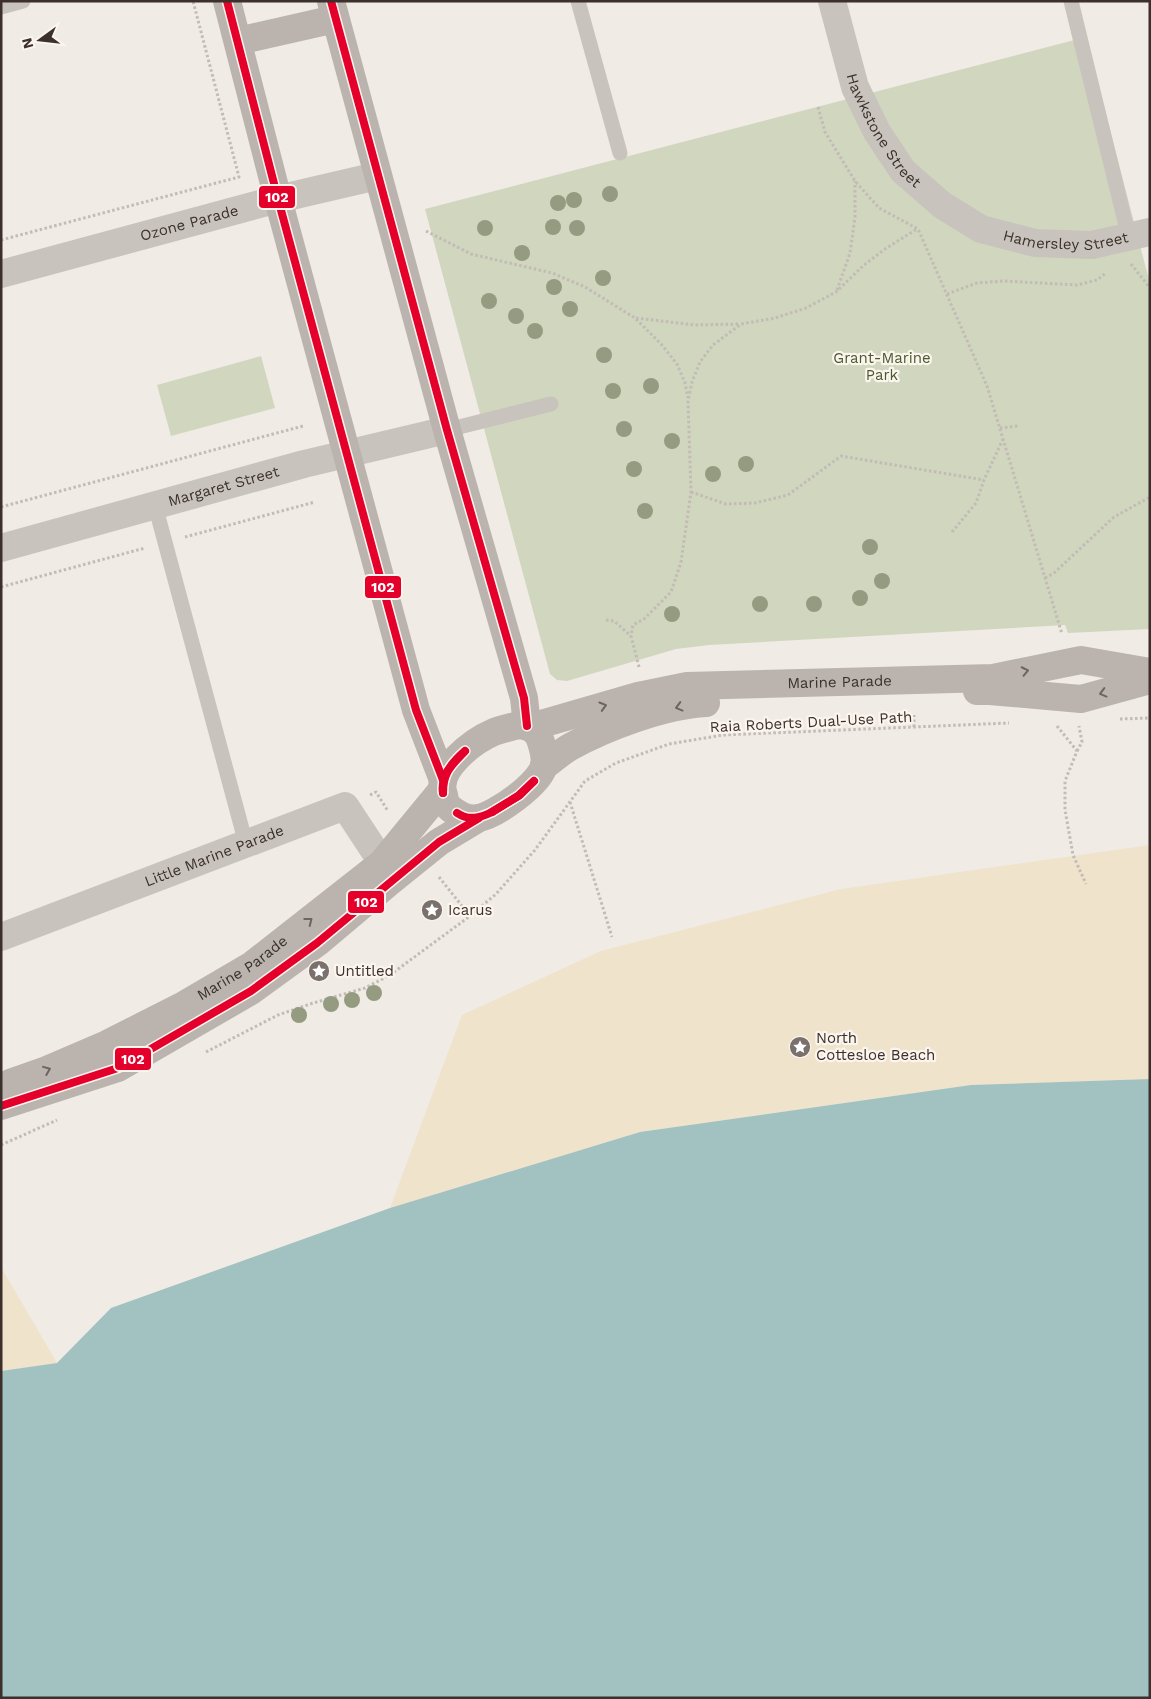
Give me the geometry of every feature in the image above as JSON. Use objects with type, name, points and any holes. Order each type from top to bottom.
[{"type":"street","points":[[227,1],[278,199],[416,710],[442,785],[447,806],[466,818],[479,818],[494,812],[514,799],[534,782],[544,766],[544,752],[540,739],[529,726],[524,698],[377,176],[333,10],[238,42]]},
{"type":"street","name":"Hawkstone Street","points":[[832,1],[855,87],[877,132],[903,171],[942,205],[981,229]]},
{"type":"street","name":"Ozone Parade","points":[[1,274],[278,199],[377,176]]},
{"type":"street","name":"Hamersley Street","points":[[981,229],[1034,243],[1092,246],[1134,242]]},
{"type":"street","name":"Margaret Street","points":[[1,548],[347,454],[448,430]]},
{"type":"street","name":"Marine Parade","points":[[529,726],[638,696],[686,686],[994,678],[1081,660],[1150,672]]},
{"type":"street","name":"Marine Parade","points":[[544,766],[568,748],[604,730],[645,716],[690,704],[990,691],[1081,699],[1150,680]]},
{"type":"street","points":[[442,785],[451,764],[476,742],[508,727],[529,726]]},
{"type":"street","name":"Marine Parade","points":[[1,1106],[118,1068],[251,991],[317,943],[388,871],[442,785]]},
{"type":"street","name":"Little Marine Parade","points":[[1,937],[345,806],[388,871]]},
{"type":"street","name":"Marine Parade","points":[[1,1086],[44,1071],[107,1044],[182,1006],[252,965],[388,871],[479,818]]},
{"type":"lane","points":[[1,7],[23,1]]},
{"type":"lane","points":[[578,1],[620,153]]},
{"type":"lane","points":[[1071,1],[1134,242]]},
{"type":"lane","points":[[448,430],[551,404]]},
{"type":"lane","points":[[155,505],[246,844]]},
{"type":"path","points":[[1,240],[239,177],[193,1]]},
{"type":"path","points":[[818,107],[825,132],[855,181],[879,208],[918,229],[987,386],[1063,638]]},
{"type":"path","points":[[836,292],[850,253],[855,217],[855,181]]},
{"type":"path","points":[[635,318],[695,325],[741,324],[775,318],[806,308],[836,292],[884,249],[918,229]]},
{"type":"path","points":[[426,231],[471,254],[552,273],[585,288],[635,318],[661,344],[677,364],[688,401],[690,492],[681,562],[671,592],[644,619],[633,625],[631,636],[639,667]]},
{"type":"path","points":[[947,294],[977,283],[1004,281],[1077,285],[1097,280],[1134,242],[1150,288]]},
{"type":"path","points":[[688,401],[692,382],[700,362],[713,344],[741,324]]},
{"type":"path","points":[[1,507],[303,426]]},
{"type":"path","points":[[1000,428],[1018,426]]},
{"type":"path","points":[[952,532],[976,503],[1003,438]]},
{"type":"path","points":[[690,492],[726,504],[755,503],[788,495],[841,456],[984,480]]},
{"type":"path","points":[[1045,578],[1054,573],[1114,518],[1150,497]]},
{"type":"path","points":[[606,620],[614,621],[631,636]]},
{"type":"path","points":[[914,715],[914,728]]},
{"type":"path","points":[[1120,720],[1150,718]]},
{"type":"path","points":[[1063,721],[1054,722],[1077,751]]},
{"type":"path","points":[[1080,721],[1082,742],[1064,781],[1066,810],[1073,855],[1086,884]]},
{"type":"path","name":"Raia Roberts Dual-Use Path","points":[[200,1055],[227,1043],[278,1015],[365,988],[390,975],[470,916],[496,894],[535,850],[585,781],[616,763],[669,744],[723,735],[1014,723]]},
{"type":"path","points":[[570,802],[612,937]]},
{"type":"path","points":[[1,1145],[64,1116]]},
{"type":"green space","name":"Grant-Marine Park","points":[[1086,37],[1150,284],[1150,629],[1068,633],[1065,625],[709,645],[676,649],[567,681],[557,680],[550,674],[425,209]]},
{"type":"green space","points":[[261,356],[275,408],[171,436],[157,385]]},
{"type":"sand","name":"North Cottesloe Beach","points":[[1150,845],[1150,1079],[971,1085],[640,1132],[390,1208],[462,1015],[601,951],[841,889]]},
{"type":"sand","points":[[1,1267],[57,1363],[1,1371]]},
{"type":"water","points":[[1150,1079],[1150,1698],[1,1698],[1,1371],[57,1363],[111,1308],[390,1208],[640,1132],[971,1085]]},
{"type":"transit line","name":"102","points":[[227,1],[278,199],[416,710],[443,780]]},
{"type":"transit line","name":"102","points":[[331,1],[447,430],[524,698],[527,726]]},
{"type":"transit line","name":"102","points":[[443,793],[445,775],[465,751]]},
{"type":"transit line","name":"102","points":[[443,793],[446,774],[465,751]]},
{"type":"transit line","name":"102","points":[[492,812],[518,796],[534,781]]},
{"type":"transit line","name":"102","points":[[492,812],[520,795],[534,781]]},
{"type":"transit line","name":"102","points":[[457,813],[461,816],[474,818],[492,812]]},
{"type":"transit line","name":"102","points":[[1,1106],[118,1068],[251,991],[317,943],[439,842],[479,818]]},
{"type":"place","name":"Icarus","points":[[432,910]]},
{"type":"place","name":"Untitled","points":[[319,971]]},
{"type":"place","name":"North Cottesloe Beach","points":[[800,1047]]}]
